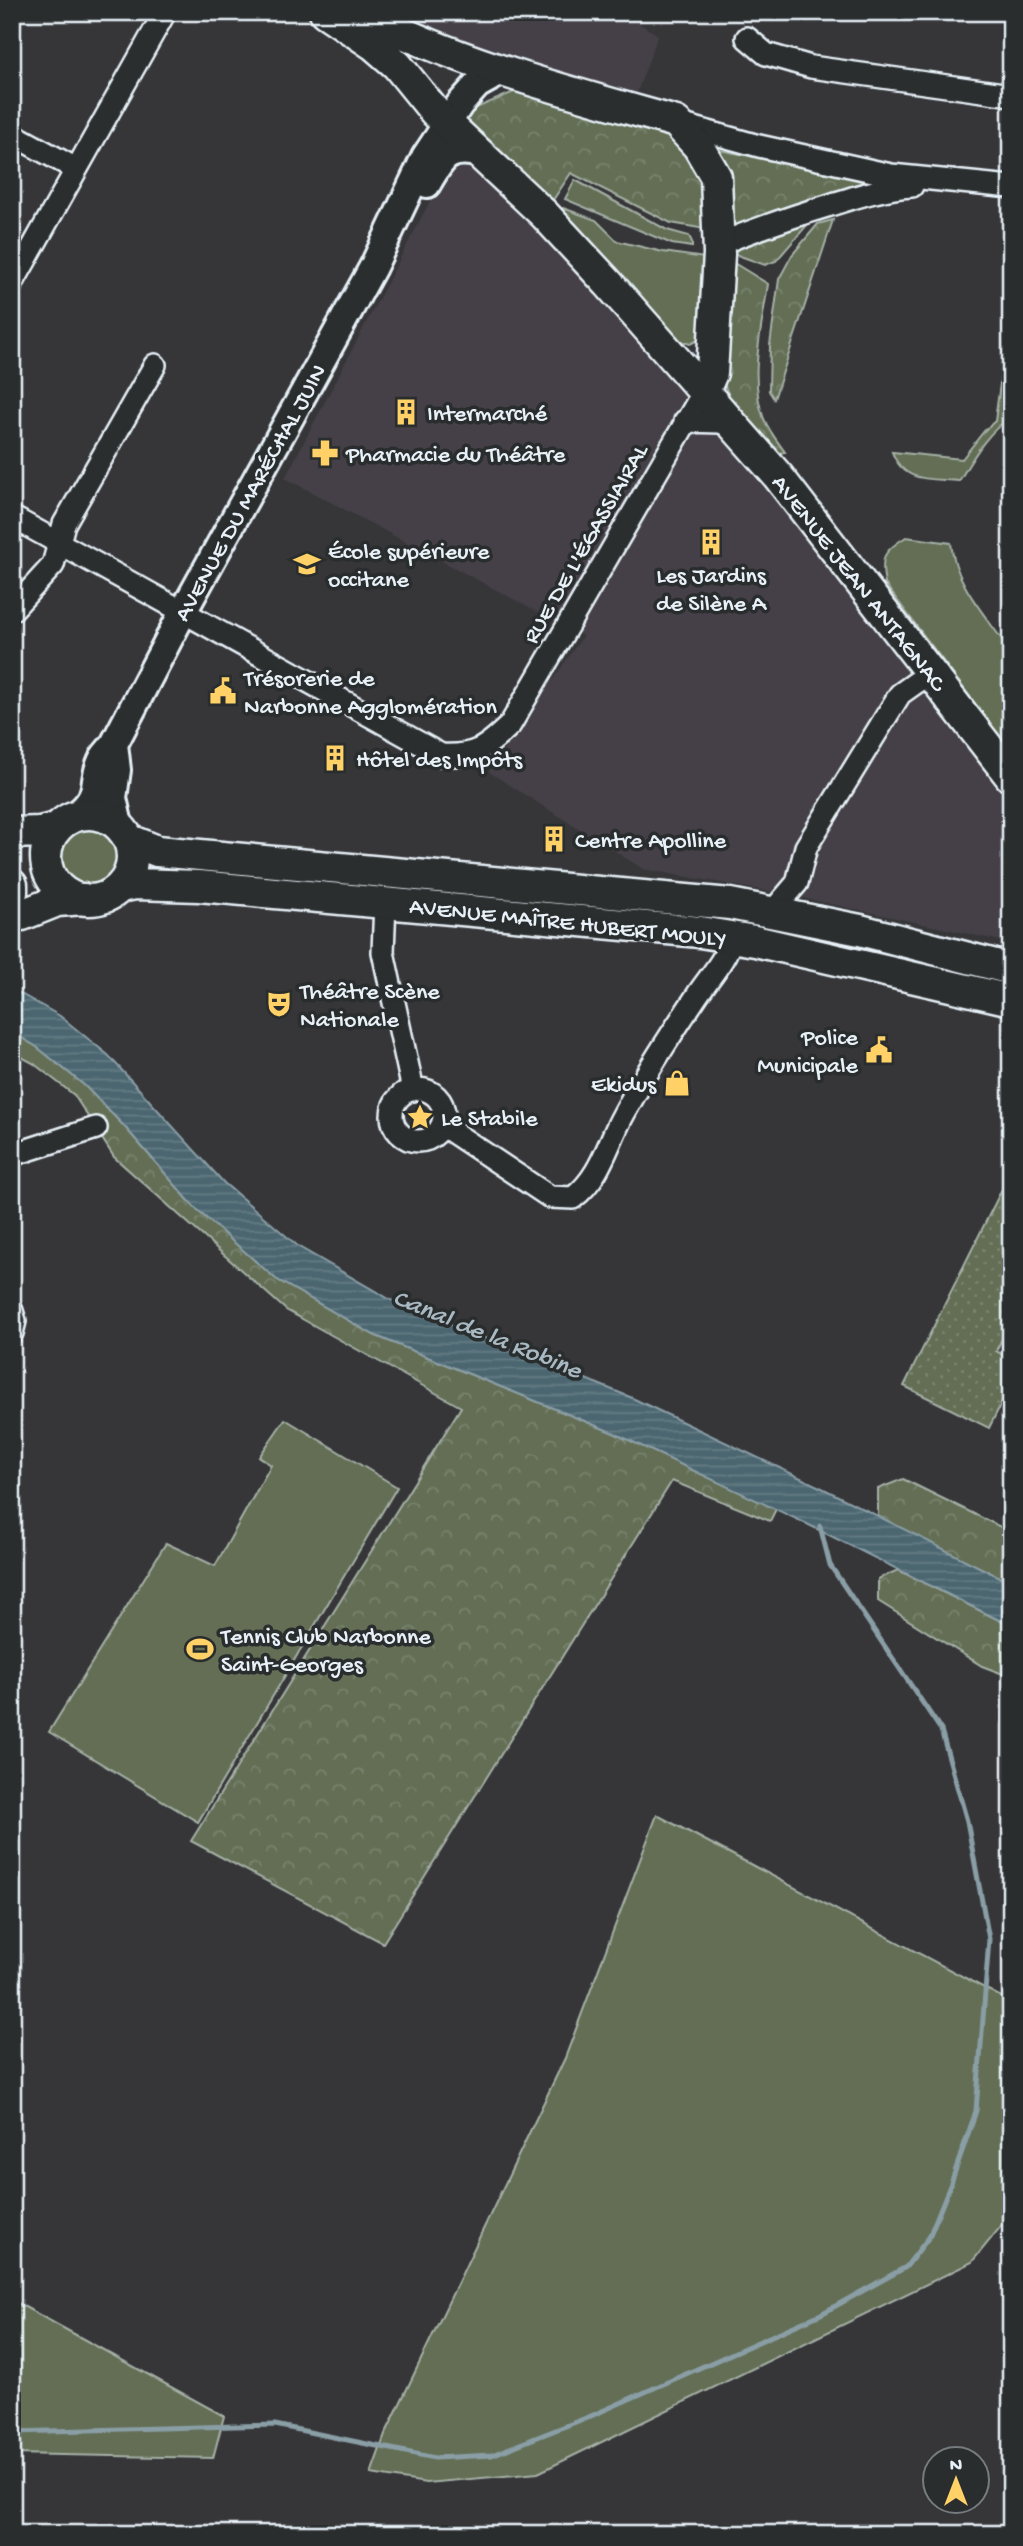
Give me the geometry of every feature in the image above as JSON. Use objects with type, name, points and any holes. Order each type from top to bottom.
[{"type":"main road","name":"AVENUE JEAN ANTAGNAC","points":[[325,12],[374,45],[399,68],[446,125],[545,215],[704,391],[785,484],[1011,777]]},
{"type":"main road","points":[[359,12],[402,34],[504,70],[676,122],[698,146],[716,177],[719,244],[710,379],[704,391]]},
{"type":"main road","points":[[669,352],[704,347],[714,331]]},
{"type":"main road","points":[[12,833],[92,813],[106,817],[124,832],[133,852],[132,865],[120,887],[110,895],[15,910]]},
{"type":"main road","points":[[15,910],[47,868],[49,839],[67,821]]},
{"type":"main road","name":"AVENUE MAÎTRE HUBERT MOULY","points":[[124,832],[158,851],[660,896],[774,912],[1011,969]]},
{"type":"main road","points":[[12,846],[33,853],[64,891],[84,900]]},
{"type":"main road","name":"AVENUE MAÎTRE HUBERT MOULY","points":[[120,887],[135,884],[199,886],[700,932],[1011,1000]]},
{"type":"main road","points":[[12,885],[15,910]]},
{"type":"street","points":[[12,284],[165,12]]},
{"type":"street","points":[[747,38],[766,54],[811,67],[1011,95]]},
{"type":"street","name":"AVENUE DU MARÉCHAL JUIN","points":[[67,821],[89,805],[95,794],[97,773],[103,759],[114,744],[183,612],[386,242],[425,157],[477,85],[504,70]]},
{"type":"street","points":[[676,122],[759,146],[891,175],[1011,187]]},
{"type":"street","points":[[12,134],[76,169]]},
{"type":"street","name":"AVENUE DU MARÉCHAL JUIN","points":[[386,242],[410,214],[439,162],[446,156],[463,150],[482,155]]},
{"type":"street","points":[[719,244],[786,219],[890,188],[973,183]]},
{"type":"street","points":[[669,352],[684,384],[685,421],[720,422],[736,428]]},
{"type":"street","points":[[12,610],[53,565],[64,524],[155,365]]},
{"type":"street","name":"RUE DE L'ÉGASSIAIRAL","points":[[12,517],[441,755],[462,756],[486,748],[510,725],[704,391]]},
{"type":"street","points":[[774,912],[797,883],[806,847],[900,694],[931,672]]},
{"type":"street","points":[[114,744],[117,770],[113,798],[124,832]]},
{"type":"street","points":[[797,883],[818,921]]},
{"type":"street","points":[[385,903],[383,952],[413,1090]]},
{"type":"street","points":[[700,932],[707,949],[710,975]]},
{"type":"street","points":[[442,1125],[550,1197],[573,1198],[585,1188],[603,1161],[620,1122],[682,1018],[728,953],[732,937]]},
{"type":"street","points":[[413,1090],[428,1091],[440,1102],[444,1117],[442,1125],[431,1138],[409,1139],[397,1130],[392,1114],[394,1106],[398,1098],[413,1090]]},
{"type":"street","points":[[12,1155],[96,1128]]},
{"type":"street","points":[[12,1311],[15,1321],[12,1333]]},
{"type":"shaded area","points":[[380,12],[647,12],[640,24],[658,35],[635,98],[479,49]]},
{"type":"shaded area","points":[[459,166],[480,166],[668,362],[884,621],[1011,803],[1011,943],[794,896],[643,869],[489,772],[583,636],[285,478],[429,203],[449,171]]},
{"type":"green space","points":[[516,91],[674,131],[700,159],[711,230],[671,223],[571,173],[551,203],[459,124],[476,108]]},
{"type":"green space","points":[[710,148],[838,174],[884,180],[726,238]]},
{"type":"green space","points":[[575,180],[667,230],[689,236],[692,247],[672,244],[565,199]]},
{"type":"green space","points":[[563,208],[596,220],[617,241],[663,252],[712,259],[703,338],[690,344],[671,338],[554,214]]},
{"type":"green space","points":[[814,217],[776,261],[765,265],[729,252],[758,237]]},
{"type":"green space","points":[[833,220],[774,399],[769,391],[770,345],[779,279],[792,255],[818,224]]},
{"type":"green space","points":[[729,260],[768,284],[758,352],[757,387],[764,419],[785,452],[773,454],[738,412],[724,383],[721,356]]},
{"type":"green space","points":[[1011,301],[1011,417],[988,438],[959,481],[928,479],[903,470],[892,452],[962,459],[995,421]]},
{"type":"green space","points":[[906,537],[951,543],[953,557],[963,583],[1003,641],[1011,647],[1011,751],[885,584],[885,556],[892,546]]},
{"type":"green space","points":[[89,826],[111,835],[120,857],[111,879],[89,888],[67,879],[58,857],[67,835]]},
{"type":"green space","points":[[12,1032],[37,1047],[84,1085],[124,1126],[197,1210],[276,1279],[374,1335],[614,1433],[776,1509],[770,1521],[672,1481],[383,1943],[191,1841],[461,1407],[286,1310],[114,1157],[74,1095],[33,1063],[12,1052]]},
{"type":"green space","points":[[1011,1171],[1011,1321],[996,1351],[1011,1359],[1011,1384],[989,1428],[904,1386]]},
{"type":"green space","name":"Tennis Club Narbonne Saint-Georges","points":[[285,1419],[397,1487],[198,1822],[49,1732],[166,1543],[215,1566],[271,1465],[259,1457]]},
{"type":"green space","points":[[903,1479],[1011,1532],[1011,1583],[878,1517],[878,1489]]},
{"type":"green space","points":[[898,1570],[1011,1626],[1011,1677],[982,1666],[878,1601],[878,1579]]},
{"type":"green space","points":[[657,1815],[1011,2002],[1011,2214],[972,2262],[538,2473],[426,2483],[371,2474],[385,2435],[565,2058]]},
{"type":"green space","points":[[12,2300],[224,2416],[213,2458],[12,2454]]},
{"type":"water","points":[[12,989],[60,1016],[108,1055],[224,1183],[299,1247],[391,1300],[630,1397],[824,1489],[1011,1583],[1011,1626],[807,1524],[614,1433],[374,1335],[276,1279],[197,1210],[124,1126],[84,1085],[37,1047],[12,1032]]},
{"type":"waterway","points":[[12,2432],[275,2425],[435,2458],[492,2455],[591,2416],[821,2314],[906,2267],[929,2237],[976,2111],[989,1939],[967,1821],[941,1730],[830,1565],[820,1526]]},
{"type":"place","name":"Intermarché","points":[[406,412]]},
{"type":"place","name":"Pharmacie du Théâtre","points":[[325,453]]},
{"type":"place","name":"Les Jardins de Silène A","points":[[711,542]]},
{"type":"place","name":"École supérieure occitane","points":[[307,564]]},
{"type":"place","name":"Trésorerie de Narbonne Agglomération","points":[[223,691]]},
{"type":"place","name":"Hôtel des Impôts","points":[[335,758]]},
{"type":"place","name":"Centre Apolline","points":[[554,839]]},
{"type":"place","name":"Théâtre Scène Nationale","points":[[279,1004]]},
{"type":"place","name":"Police Municipale","points":[[879,1050]]},
{"type":"place","name":"Ekidus","points":[[677,1083]]},
{"type":"place","name":"Le Stabile","points":[[420,1117]]},
{"type":"place","name":"Tennis Club Narbonne Saint-Georges","points":[[200,1649]]},
{"type":"water label","name":"Canal de la Robine","points":[[488,1332]]}]
